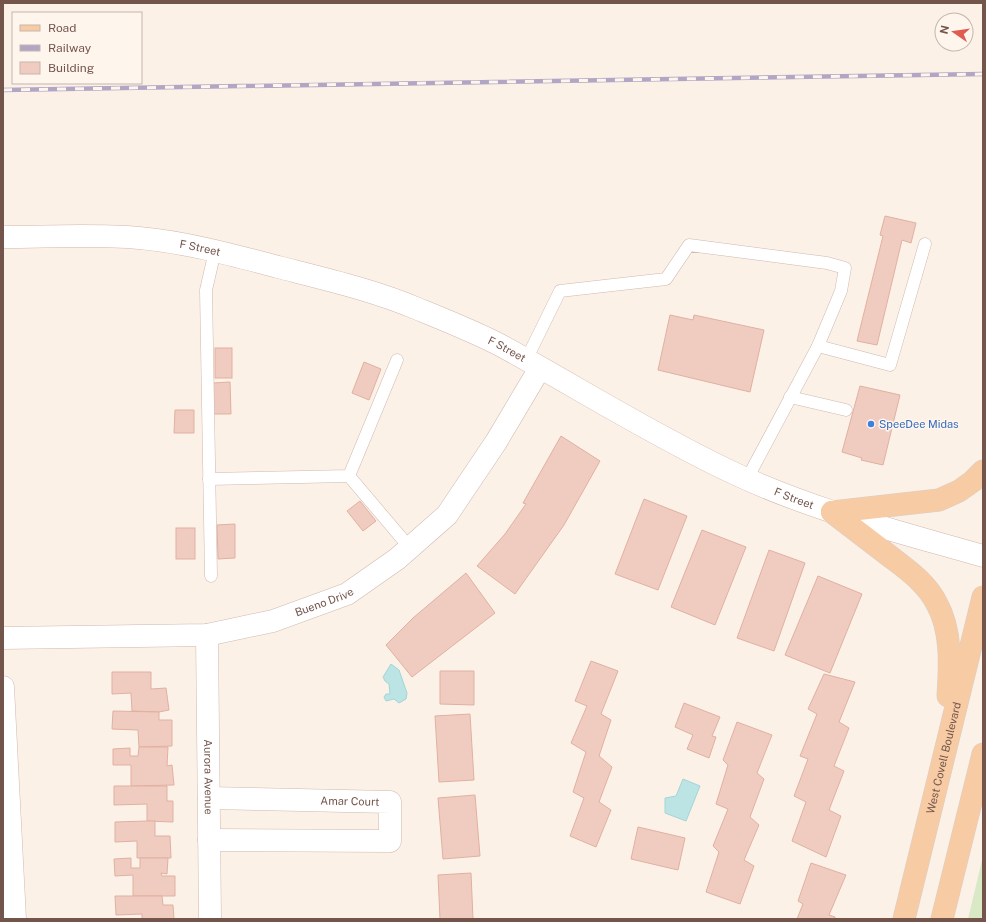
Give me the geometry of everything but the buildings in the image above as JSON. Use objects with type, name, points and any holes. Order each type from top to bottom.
[{"type":"main road","points":[[832,512],[939,500],[960,491],[973,482],[983,471]]},
{"type":"main road","points":[[832,512],[913,574],[938,604],[946,628],[950,664],[945,750]]},
{"type":"main road","name":"West Covell Boulevard","points":[[904,919],[983,597]]},
{"type":"main road","points":[[942,919],[982,761]]},
{"type":"street","name":"F Street","points":[[3,237],[110,236],[142,238],[215,250],[353,286],[410,306],[497,344],[723,468],[786,496],[832,512],[983,556]]},
{"type":"street","name":"Bueno Drive","points":[[3,638],[207,635],[273,621],[347,594],[397,560],[447,515],[496,442],[533,364]]},
{"type":"street","name":"Aurora Avenue","points":[[207,635],[210,919]]},
{"type":"street","points":[[3,688],[15,919]]},
{"type":"street","name":"Amar Court","points":[[209,798],[390,802],[390,841],[209,840]]},
{"type":"lane","points":[[818,346],[890,365],[925,244]]},
{"type":"lane","points":[[533,364],[560,291],[666,279],[689,245],[827,263],[845,268],[841,291],[818,346],[747,479]]},
{"type":"lane","points":[[211,576],[206,290],[215,250]]},
{"type":"lane","points":[[349,476],[396,360]]},
{"type":"lane","points":[[790,397],[846,410]]},
{"type":"lane","points":[[209,479],[349,476]]},
{"type":"lane","points":[[349,476],[410,548]]},
{"type":"green space","points":[[983,856],[983,919],[968,919]]},
{"type":"water","points":[[391,664],[399,670],[407,693],[406,699],[399,703],[394,699],[386,701],[384,697],[386,694],[390,694],[389,684],[383,677]]},
{"type":"water","points":[[683,779],[700,786],[686,821],[665,813],[665,798],[676,796]]},
{"type":"railway","points":[[3,90],[983,74]]},
{"type":"place","name":"SpeeDee Midas","points":[[871,424]]}]
